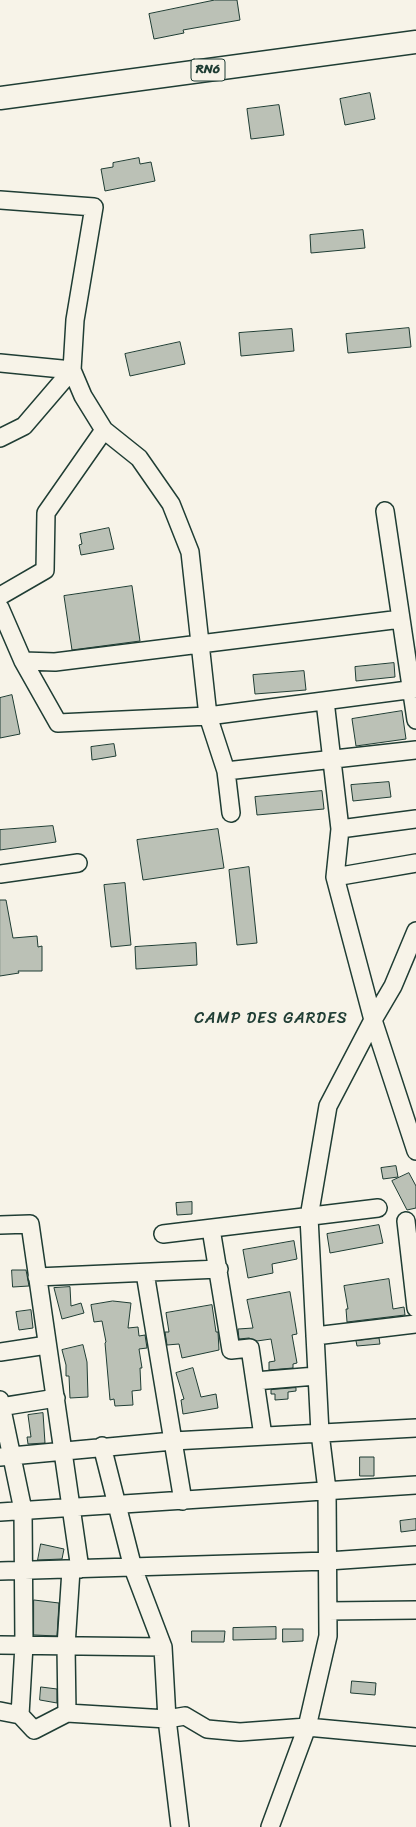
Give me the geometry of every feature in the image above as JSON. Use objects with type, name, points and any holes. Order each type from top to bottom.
[{"type":"highway","name":"RN6","points":[[0,98],[416,42]]},
{"type":"street","points":[[0,200],[94,207],[75,320],[72,370],[83,396],[104,430],[139,458],[171,504],[190,552],[208,716],[226,771],[231,813]]},
{"type":"street","points":[[0,362],[72,370]]},
{"type":"street","points":[[0,438],[24,426],[72,370]]},
{"type":"street","points":[[0,596],[45,570],[46,513],[104,430]]},
{"type":"street","points":[[385,511],[407,626],[416,720]]},
{"type":"street","points":[[0,608],[22,661],[58,723],[208,716],[414,689]]},
{"type":"street","points":[[22,661],[55,662],[201,644],[407,626]]},
{"type":"street","points":[[325,701],[340,829],[335,876],[373,1020],[416,1150]]},
{"type":"street","points":[[226,771],[416,750]]},
{"type":"street","points":[[340,829],[416,819]]},
{"type":"street","points":[[0,874],[78,863]]},
{"type":"street","points":[[335,876],[416,863]]},
{"type":"street","points":[[270,1827],[307,1727],[328,1636],[327,1490],[320,1433],[316,1376],[309,1217],[328,1106],[373,1020],[393,986],[416,931]]},
{"type":"street","points":[[164,1234],[378,1208]]},
{"type":"street","points":[[406,1221],[414,1276],[416,1308]]},
{"type":"street","points":[[0,1225],[30,1224],[56,1398],[70,1507],[75,1570],[66,1646],[67,1714]]},
{"type":"street","points":[[211,1229],[219,1269],[231,1350],[250,1348],[263,1436]]},
{"type":"street","points":[[38,1276],[219,1269]]},
{"type":"street","points":[[145,1273],[184,1501]]},
{"type":"street","points":[[315,1336],[416,1324]]},
{"type":"street","points":[[0,1352],[48,1345]]},
{"type":"street","points":[[255,1381],[316,1376]]},
{"type":"street","points":[[20,1715],[24,1645],[25,1571],[23,1510],[6,1456],[0,1405],[56,1398]]},
{"type":"street","points":[[6,1456],[173,1440],[416,1428]]},
{"type":"street","points":[[102,1446],[133,1568],[163,1647],[167,1719],[180,1827]]},
{"type":"street","points":[[0,1512],[416,1485]]},
{"type":"street","points":[[0,1571],[75,1570],[328,1561],[416,1555]]},
{"type":"street","points":[[328,1611],[416,1610]]},
{"type":"street","points":[[0,1645],[163,1647]]},
{"type":"street","points":[[0,1711],[20,1715],[34,1730],[67,1714],[167,1719],[185,1716],[207,1729],[240,1732],[307,1727],[416,1737]]},
{"type":"building","points":[[215,0],[237,0],[240,20],[183,30],[184,33],[154,39],[149,14]]},
{"type":"building","points":[[370,93],[375,119],[345,125],[340,99]]},
{"type":"building","points":[[279,105],[284,135],[251,139],[247,109]]},
{"type":"building","points":[[139,158],[140,164],[151,162],[155,181],[105,191],[101,169],[113,167],[113,163]]},
{"type":"building","points":[[363,230],[365,248],[311,253],[310,235]]},
{"type":"building","points":[[409,328],[411,347],[348,353],[346,334]]},
{"type":"building","points":[[292,329],[294,351],[241,356],[239,333]]},
{"type":"building","points":[[180,342],[185,364],[130,376],[125,354]]},
{"type":"building","points":[[109,528],[114,549],[81,555],[79,545],[82,544],[80,534]]},
{"type":"building","points":[[132,586],[140,641],[72,650],[64,596]]},
{"type":"building","points":[[394,663],[395,677],[356,681],[355,667]]},
{"type":"building","points":[[304,671],[306,690],[255,694],[253,675]]},
{"type":"building","points":[[12,695],[20,734],[0,738],[0,698]]},
{"type":"building","points":[[402,711],[406,739],[356,746],[352,719]]},
{"type":"building","points":[[114,744],[116,756],[92,760],[91,747]]},
{"type":"building","points":[[389,782],[391,797],[353,801],[351,785]]},
{"type":"building","points":[[322,791],[324,809],[257,815],[255,797]]},
{"type":"building","points":[[53,826],[56,842],[0,850],[0,830]]},
{"type":"building","points":[[218,829],[224,868],[143,880],[137,840]]},
{"type":"building","points":[[249,867],[257,943],[237,945],[229,870]]},
{"type":"building","points":[[125,883],[131,945],[111,947],[104,885]]},
{"type":"building","points":[[0,900],[6,900],[13,938],[37,936],[38,947],[42,946],[42,971],[18,971],[19,973],[0,976]]},
{"type":"building","points":[[196,943],[197,965],[136,969],[135,947]]},
{"type":"building","points":[[396,1166],[398,1177],[383,1179],[381,1168]]},
{"type":"building","points":[[409,1173],[416,1186],[416,1208],[407,1210],[392,1181]]},
{"type":"building","points":[[192,1202],[192,1214],[177,1215],[176,1203]]},
{"type":"building","points":[[379,1225],[383,1243],[330,1253],[327,1234]]},
{"type":"building","points":[[294,1241],[297,1259],[272,1264],[273,1273],[248,1278],[243,1250]]},
{"type":"building","points":[[12,1270],[26,1270],[29,1286],[13,1287]]},
{"type":"building","points":[[389,1279],[393,1309],[404,1307],[405,1315],[347,1322],[346,1309],[348,1309],[344,1286]]},
{"type":"building","points":[[70,1287],[71,1306],[81,1303],[84,1313],[62,1319],[54,1288]]},
{"type":"building","points":[[290,1292],[297,1334],[292,1335],[297,1363],[293,1364],[293,1368],[269,1370],[269,1362],[275,1361],[271,1339],[257,1341],[249,1338],[239,1339],[238,1329],[253,1328],[247,1300]]},
{"type":"building","points":[[113,1301],[131,1303],[128,1328],[138,1327],[139,1336],[145,1335],[147,1348],[139,1349],[142,1368],[140,1368],[141,1390],[132,1391],[133,1405],[115,1406],[114,1399],[110,1400],[106,1342],[102,1321],[94,1322],[91,1305]]},
{"type":"building","points":[[212,1305],[216,1332],[218,1332],[219,1350],[182,1358],[179,1344],[167,1345],[165,1332],[169,1332],[166,1313]]},
{"type":"building","points":[[31,1310],[33,1328],[19,1330],[16,1312]]},
{"type":"building","points":[[379,1338],[380,1344],[357,1346],[356,1341]]},
{"type":"building","points":[[83,1345],[87,1362],[88,1397],[70,1398],[69,1376],[66,1376],[66,1365],[62,1350]]},
{"type":"building","points":[[193,1368],[201,1397],[216,1394],[218,1408],[183,1414],[181,1400],[184,1399],[176,1373]]},
{"type":"building","points":[[296,1388],[296,1391],[288,1392],[288,1399],[275,1400],[275,1394],[271,1394],[271,1390]]},
{"type":"building","points":[[43,1413],[45,1443],[28,1444],[27,1437],[31,1437],[28,1415]]},
{"type":"building","points":[[360,1457],[374,1457],[374,1476],[360,1476]]},
{"type":"building","points":[[416,1519],[416,1530],[401,1532],[400,1521]]},
{"type":"building","points":[[41,1544],[64,1549],[62,1559],[38,1560]]},
{"type":"building","points":[[34,1600],[59,1603],[57,1636],[34,1635]]},
{"type":"building","points":[[276,1627],[276,1639],[233,1640],[233,1628]]},
{"type":"building","points":[[283,1629],[303,1629],[303,1641],[283,1642]]},
{"type":"building","points":[[192,1631],[225,1631],[224,1642],[192,1642]]},
{"type":"building","points":[[352,1681],[376,1683],[375,1695],[351,1693]]},
{"type":"building","points":[[41,1687],[57,1689],[57,1703],[40,1700]]},
{"type":"district","name":"CAMP DES GARDES","points":[[271,1019]]}]
